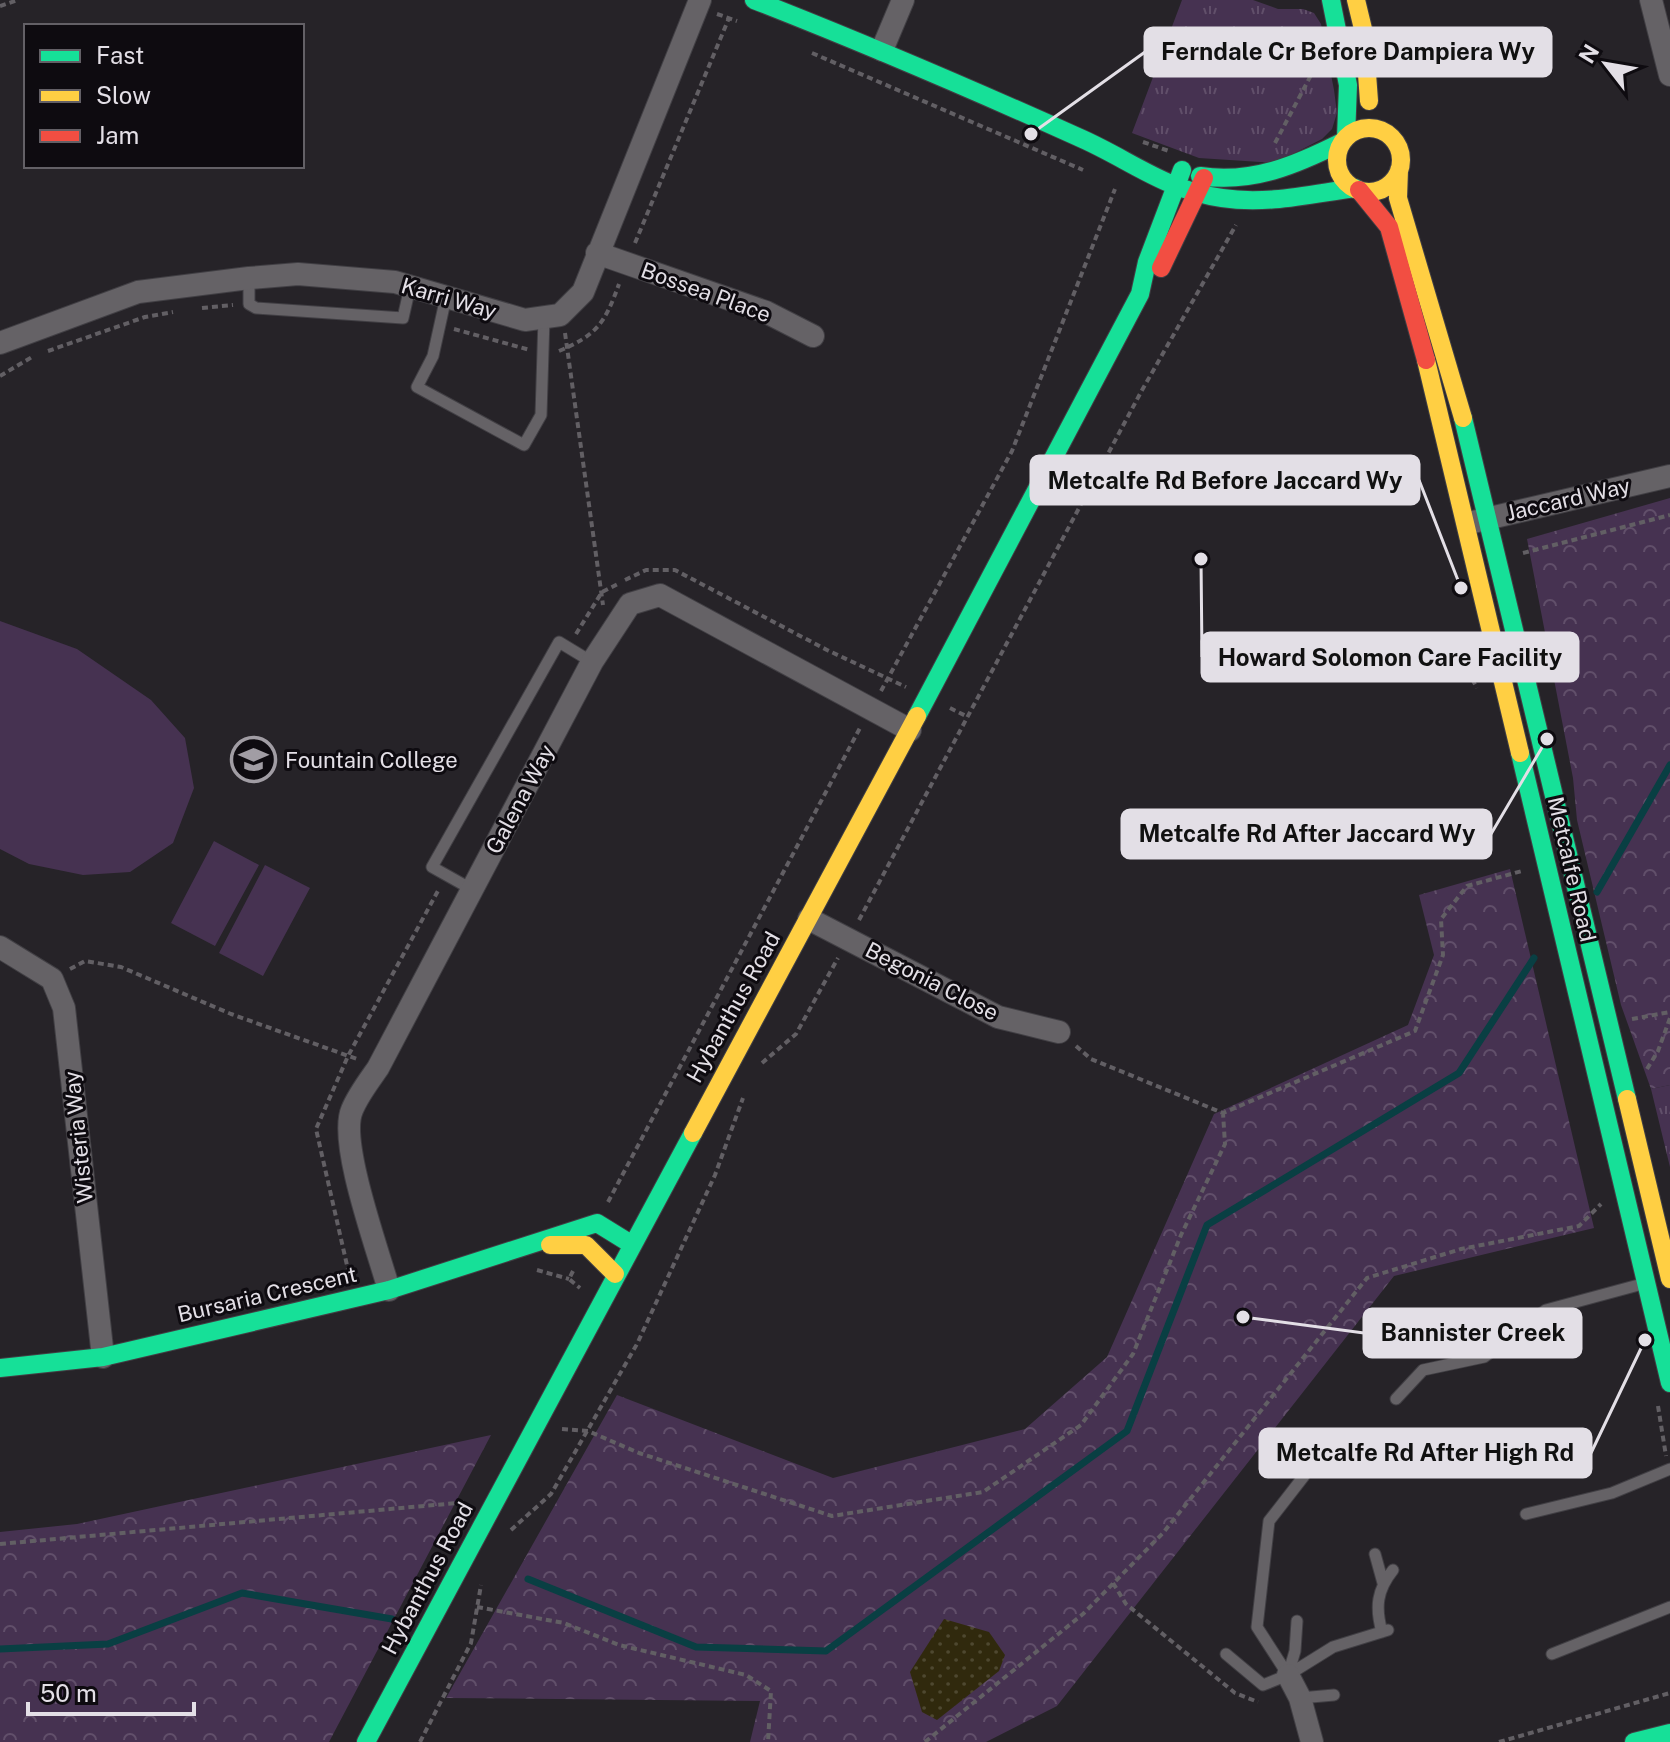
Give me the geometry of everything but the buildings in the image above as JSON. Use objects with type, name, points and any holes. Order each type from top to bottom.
[{"type":"street","points":[[754,0],[882,50],[1099,146],[1132,150],[1178,169],[1201,186],[1265,201],[1357,189],[1377,191],[1387,187],[1399,170]]},
{"type":"street","points":[[882,50],[903,0]]},
{"type":"street","name":"Metcalfe Road","points":[[1331,0],[1348,75],[1350,110],[1338,166],[1340,174],[1377,208],[1395,247],[1476,521],[1670,1279]]},
{"type":"street","name":"Metcalfe Road","points":[[1356,0],[1364,33],[1367,94],[1378,129],[1397,144],[1401,154],[1398,198],[1454,380],[1476,521],[1670,1383]]},
{"type":"street","points":[[1651,0],[1670,75]]},
{"type":"street","points":[[552,316],[583,292],[597,253],[708,7]]},
{"type":"street","points":[[1201,186],[1263,175],[1301,163],[1364,128],[1378,129]]},
{"type":"street","name":"Hybanthus Road","points":[[1140,294],[1147,262],[1178,169]]},
{"type":"street","name":"Hybanthus Road","points":[[366,1742],[631,1244],[1076,422],[1140,294],[1162,267],[1201,186]]},
{"type":"street","name":"Bossea Place","points":[[597,253],[766,312],[813,336]]},
{"type":"street","name":"Karri Way","points":[[0,343],[138,292],[298,274],[410,287],[525,320],[552,316]]},
{"type":"street","name":"Jaccard Way","points":[[1476,521],[1670,476]]},
{"type":"street","name":"Galena Way","points":[[389,1290],[353,1162],[348,1129],[351,1111],[378,1068],[592,662],[630,604],[660,595],[910,730]]},
{"type":"street","name":"Begonia Close","points":[[809,919],[998,1017],[1059,1032]]},
{"type":"street","points":[[0,947],[52,979]]},
{"type":"street","name":"Wisteria Way","points":[[52,979],[64,1008],[103,1357]]},
{"type":"street","points":[[597,1223],[631,1244]]},
{"type":"street","name":"Bursaria Crescent","points":[[0,1368],[103,1357],[389,1290],[540,1244],[597,1223]]},
{"type":"street","name":"Bursaria Crescent","points":[[540,1244],[586,1245]]},
{"type":"street","points":[[586,1245],[615,1274]]},
{"type":"street","points":[[1288,1675],[1300,1698],[1312,1742]]},
{"type":"street","points":[[1634,1742],[1670,1733]]},
{"type":"lane","points":[[249,278],[249,304],[256,308],[403,318],[410,287]]},
{"type":"lane","points":[[446,297],[433,356],[417,387],[524,445],[541,415],[552,316]]},
{"type":"lane","points":[[473,890],[432,867],[559,642],[592,662]]},
{"type":"lane","points":[[1396,1399],[1423,1370],[1484,1357],[1546,1310],[1646,1283]]},
{"type":"lane","points":[[1526,1514],[1612,1493],[1670,1469]]},
{"type":"lane","points":[[1288,1675],[1257,1627],[1269,1521],[1304,1476]]},
{"type":"lane","points":[[1375,1554],[1383,1583]]},
{"type":"lane","points":[[1226,1654],[1263,1685],[1288,1675],[1333,1647],[1385,1631],[1376,1608],[1383,1583],[1393,1570]]},
{"type":"lane","points":[[1552,1654],[1670,1607]]},
{"type":"lane","points":[[1288,1675],[1295,1651],[1297,1621]]},
{"type":"lane","points":[[1300,1698],[1334,1695]]},
{"type":"path","points":[[0,6],[18,0]]},
{"type":"path","points":[[708,7],[742,23]]},
{"type":"path","points":[[626,264],[729,18]]},
{"type":"path","points":[[808,51],[1088,172]]},
{"type":"path","points":[[1274,145],[1322,56]]},
{"type":"path","points":[[1136,139],[1178,169]]},
{"type":"path","points":[[597,1223],[870,708],[1012,451],[1117,184]]},
{"type":"path","points":[[856,925],[1141,392],[1237,222]]},
{"type":"path","points":[[194,309],[249,304]]},
{"type":"path","points":[[0,376],[31,357],[145,317],[180,310]]},
{"type":"path","points":[[552,316],[569,346],[602,592],[646,570],[675,570],[849,661],[968,717]]},
{"type":"path","points":[[1524,565],[1523,554],[1537,547],[1670,515]]},
{"type":"path","points":[[1059,1032],[1091,1059],[1223,1113],[1415,1031],[1443,955],[1441,919],[1467,886],[1527,870]]},
{"type":"path","points":[[756,1069],[796,1034],[841,953]]},
{"type":"path","points":[[52,979],[85,961],[121,967],[218,1009],[378,1068]]},
{"type":"path","points":[[1622,1023],[1670,1012]]},
{"type":"path","points":[[1642,1074],[1658,1051],[1670,1018]]},
{"type":"path","points":[[506,1534],[551,1494],[644,1331],[715,1175],[745,1095]]},
{"type":"path","points":[[535,1427],[588,1431],[639,1453],[832,1516],[983,1492],[1081,1425],[1133,1354],[1181,1235],[1225,1144],[1223,1113]]},
{"type":"path","points":[[925,1742],[1048,1643],[1163,1533],[1367,1278],[1461,1249],[1579,1226],[1607,1199]]},
{"type":"path","points":[[583,1290],[569,1279],[586,1245]]},
{"type":"path","points":[[0,1544],[498,1497]]},
{"type":"path","points":[[420,1742],[471,1643],[482,1577]]},
{"type":"path","points":[[1113,1583],[1126,1604],[1235,1693],[1263,1702]]},
{"type":"path","points":[[477,1607],[564,1623],[619,1645],[746,1675],[771,1691],[768,1742]]},
{"type":"path","points":[[1499,1742],[1670,1693]]},
{"type":"green space","points":[[1182,0],[1253,0],[1278,9],[1303,9],[1314,13],[1321,24],[1334,90],[1337,113],[1332,129],[1322,139],[1275,163],[1199,158],[1132,133]]},
{"type":"green space","points":[[1670,498],[1670,1085],[1651,1089],[1621,1005],[1577,820],[1573,778],[1527,539]]},
{"type":"green space","points":[[0,621],[77,649],[151,700],[185,738],[194,788],[173,843],[130,872],[83,875],[29,864],[0,849]]},
{"type":"green space","points":[[214,841],[259,865],[215,946],[171,923]]},
{"type":"green space","points":[[265,865],[310,888],[263,976],[219,953]]},
{"type":"green space","points":[[1510,869],[1594,1228],[1394,1276],[1057,1706],[986,1742],[750,1742],[760,1701],[446,1698],[617,1395],[833,1478],[1025,1429],[1107,1357],[1214,1114],[1408,1025],[1434,955],[1419,895]]},
{"type":"green space","points":[[1670,1085],[1670,1167],[1651,1089]]},
{"type":"green space","points":[[491,1435],[329,1742],[0,1742],[0,1532],[77,1524]]},
{"type":"sand","points":[[944,1619],[989,1632],[1005,1655],[999,1671],[937,1720],[922,1712],[910,1672]]},
{"type":"waterway","points":[[1597,892],[1670,765]]},
{"type":"waterway","points":[[528,1579],[696,1647],[826,1651],[1127,1431],[1207,1225],[1459,1073],[1534,958]]},
{"type":"waterway","points":[[0,1649],[108,1644],[242,1593],[392,1619]]},
{"type":"traffic: fast","points":[[754,0],[998,101],[1164,181],[1201,194],[1256,200],[1355,188]]},
{"type":"traffic: fast","points":[[1331,0],[1348,85],[1346,137]]},
{"type":"traffic: fast","points":[[1200,176],[1238,177],[1273,171],[1342,142]]},
{"type":"traffic: fast","points":[[917,716],[1140,294],[1147,262],[1182,170]]},
{"type":"traffic: fast","points":[[1463,418],[1627,1099]]},
{"type":"traffic: fast","points":[[1520,753],[1670,1383]]},
{"type":"traffic: fast","points":[[366,1742],[693,1133]]},
{"type":"traffic: fast","points":[[0,1368],[103,1357],[389,1290],[597,1223],[631,1244]]},
{"type":"traffic: fast","points":[[1634,1742],[1670,1733]]},
{"type":"traffic: slow","points":[[1356,0],[1364,33],[1369,101]]},
{"type":"traffic: slow","points":[[1369,128],[1392,137],[1401,160],[1392,183],[1369,192],[1346,183],[1337,160],[1346,137],[1369,128]]},
{"type":"traffic: slow","points":[[1399,170],[1398,198],[1463,418]]},
{"type":"traffic: slow","points":[[1426,360],[1520,753]]},
{"type":"traffic: slow","points":[[693,1133],[917,716]]},
{"type":"traffic: slow","points":[[1627,1099],[1670,1279]]},
{"type":"traffic: slow","points":[[550,1245],[586,1245],[615,1274]]},
{"type":"traffic: jam","points":[[1161,268],[1204,178]]},
{"type":"traffic: jam","points":[[1359,190],[1389,227],[1426,360]]},
{"type":"place","name":"Ferndale Cr Before Dampiera Wy","points":[[1031,134]]},
{"type":"place","name":"Howard Solomon Care Facility","points":[[1201,559]]},
{"type":"place","name":"Metcalfe Rd Before Jaccard Wy","points":[[1461,588]]},
{"type":"place","name":"Metcalfe Rd After Jaccard Wy","points":[[1547,739]]},
{"type":"place","name":"Fountain College","points":[[254,760]]},
{"type":"place","name":"Bannister Creek","points":[[1243,1317]]},
{"type":"place","name":"Metcalfe Rd After High Rd","points":[[1645,1340]]}]
